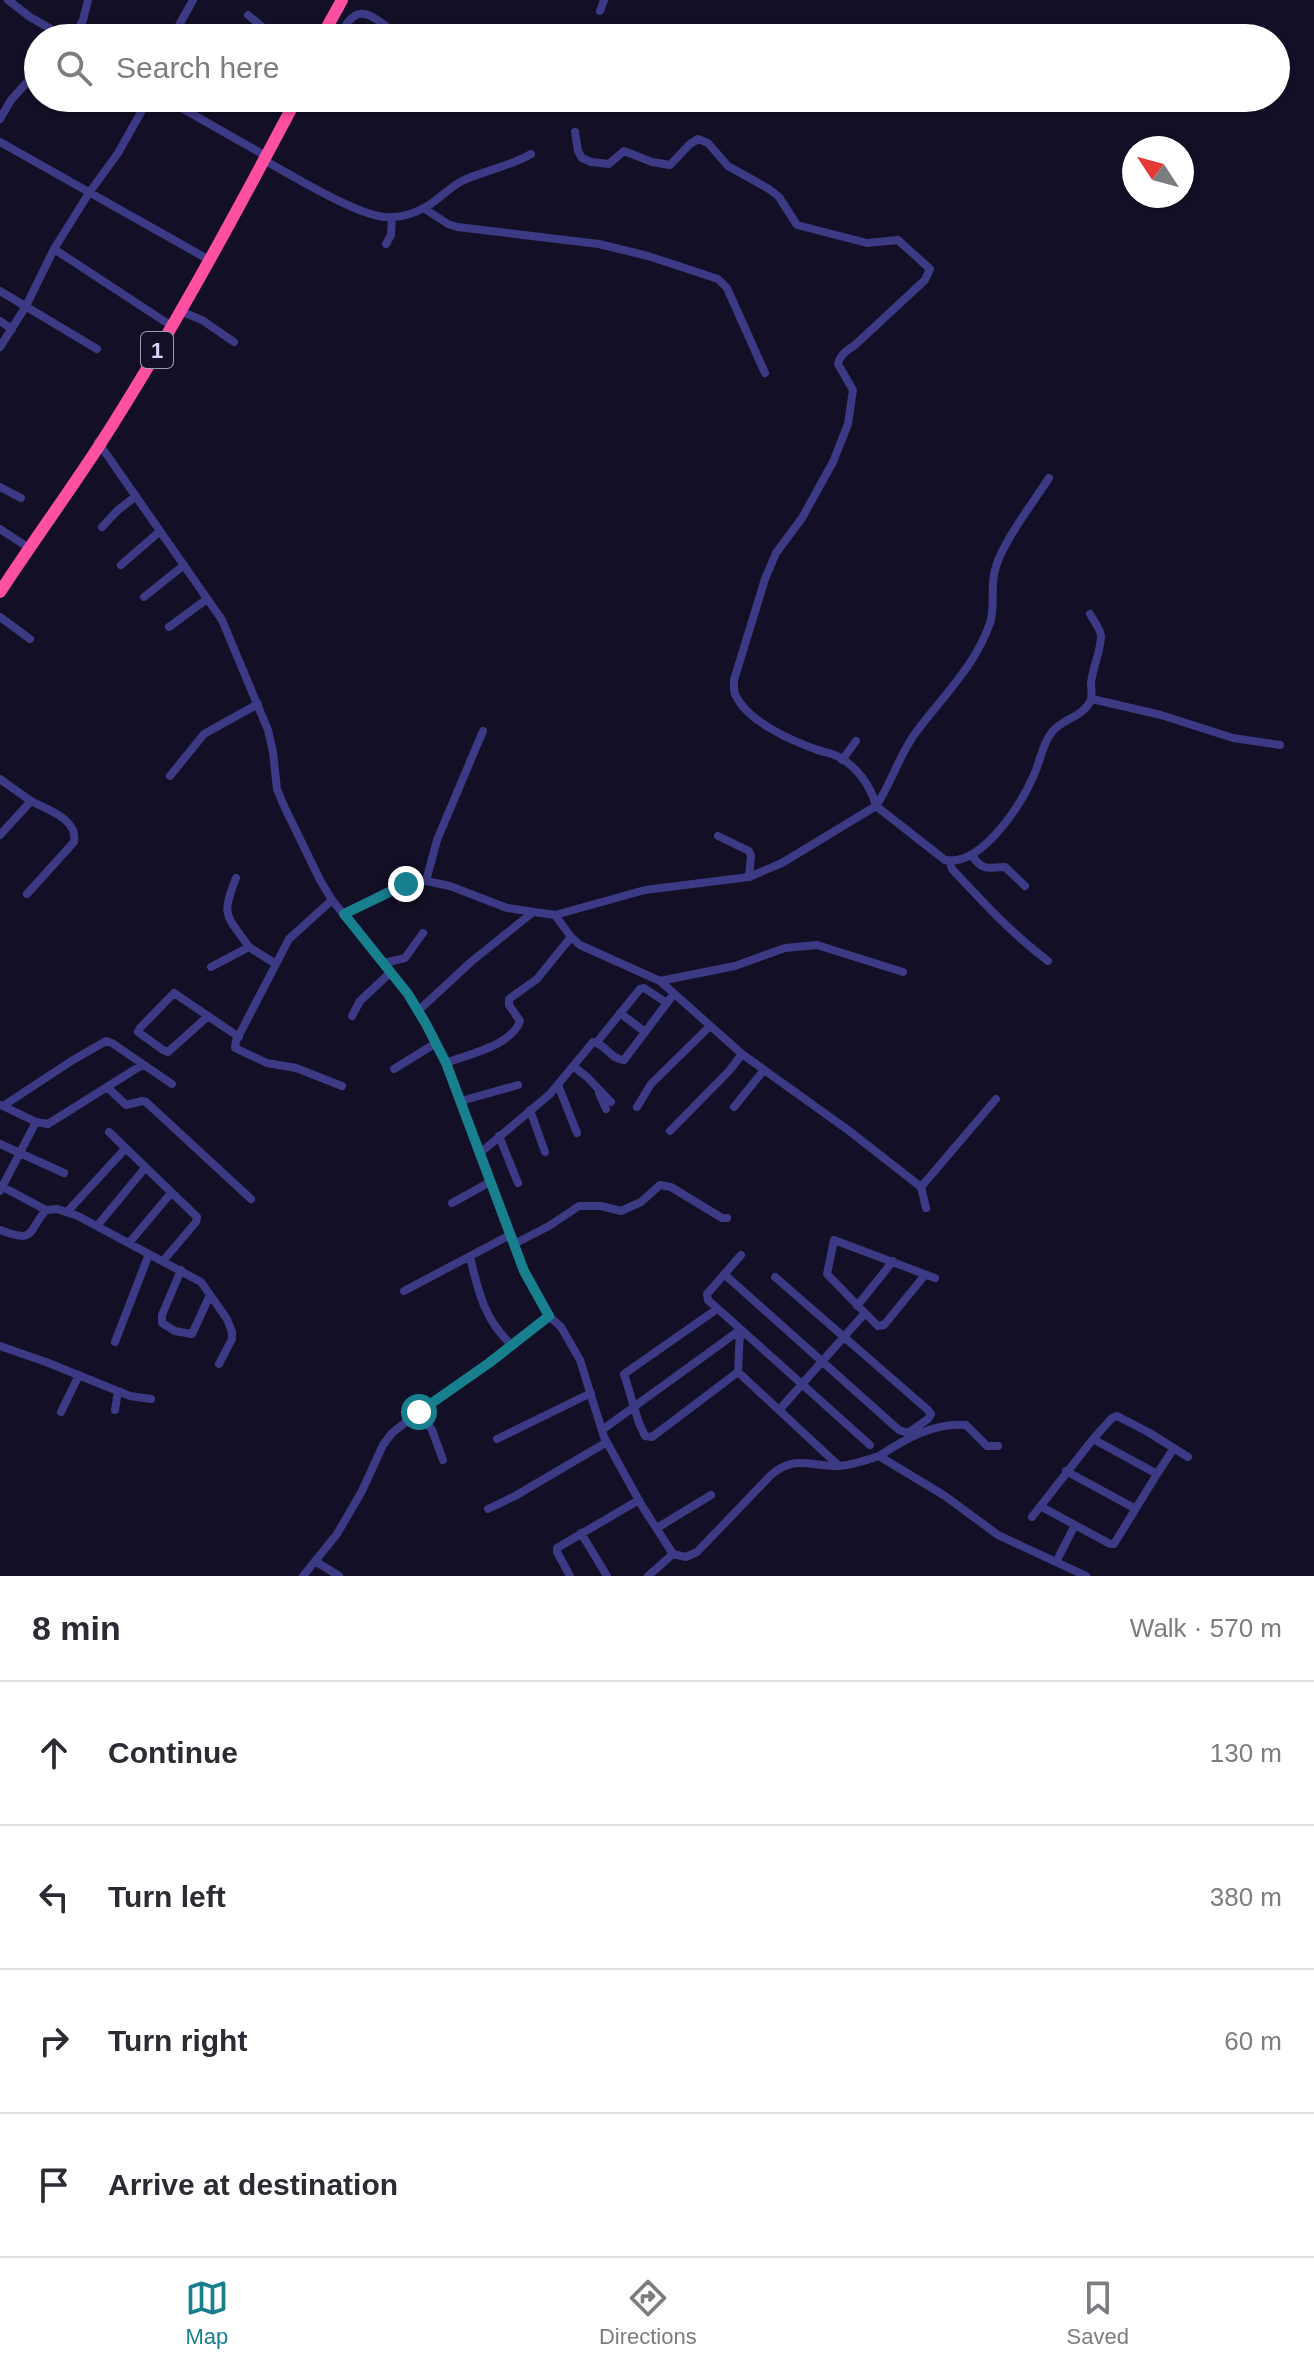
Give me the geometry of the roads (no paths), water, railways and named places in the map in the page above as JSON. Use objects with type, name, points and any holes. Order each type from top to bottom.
[{"type":"highway","points":[[329,24],[342,0]]},
{"type":"highway","points":[[335,24],[348,0]]},
{"type":"highway","name":"1","points":[[0,584],[99,442],[264,157],[285,112]]},
{"type":"highway","name":"1","points":[[0,592],[99,442],[180,311],[289,112]]},
{"type":"street","points":[[8,0],[20,4],[46,24]]},
{"type":"street","points":[[81,24],[88,0]]},
{"type":"street","points":[[600,11],[604,0]]},
{"type":"street","points":[[179,24],[189,2]]},
{"type":"street","points":[[345,24],[359,12],[367,13],[384,24]]},
{"type":"street","points":[[248,15],[259,24]]},
{"type":"street","points":[[0,119],[24,86]]},
{"type":"street","points":[[0,347],[26,306],[54,249],[118,153],[141,112]]},
{"type":"street","points":[[193,112],[264,157],[377,216],[430,213],[457,227],[599,244],[718,279],[727,288],[765,373]]},
{"type":"street","points":[[575,132],[582,158],[602,165],[609,164],[624,151],[670,165],[698,139],[708,143],[728,166],[779,197],[797,225],[867,243],[898,240],[930,269],[925,280],[845,351],[839,360],[838,364],[853,390],[848,424],[833,462],[802,518],[776,553],[765,579],[734,680],[734,695],[748,713],[783,735],[842,760],[862,777],[876,806],[933,852],[956,862],[972,856],[998,831],[1023,797],[1049,735],[1081,712],[1092,699],[1101,635],[1090,614]]},
{"type":"street","points":[[0,142],[204,257]]},
{"type":"street","points":[[430,213],[455,184],[480,172],[512,165],[531,154]]},
{"type":"street","points":[[386,244],[391,235],[392,217]]},
{"type":"street","points":[[54,249],[167,323]]},
{"type":"street","points":[[0,291],[97,349]]},
{"type":"street","points":[[180,311],[202,320],[234,342]]},
{"type":"street","points":[[0,321],[12,329]]},
{"type":"street","points":[[99,442],[222,620],[258,704],[273,752],[281,798],[310,860],[332,900],[419,1010],[446,1063],[524,1271],[549,1316],[561,1327],[580,1360],[607,1442],[673,1554],[686,1557],[697,1552],[771,1475],[785,1465],[801,1462],[840,1467],[879,1456],[903,1440],[949,1425],[966,1425],[987,1446],[998,1446]]},
{"type":"street","points":[[344,914],[396,887],[426,881],[450,886],[507,908],[555,915],[645,890],[749,877],[782,863],[876,806],[886,792],[899,758],[980,645],[991,621],[994,572],[1006,545],[1049,478]]},
{"type":"street","points":[[0,487],[21,498]]},
{"type":"street","points":[[102,527],[136,496]]},
{"type":"street","points":[[0,529],[26,546]]},
{"type":"street","points":[[121,565],[160,531]]},
{"type":"street","points":[[144,597],[184,565]]},
{"type":"street","points":[[169,627],[207,599]]},
{"type":"street","points":[[0,617],[30,639]]},
{"type":"street","points":[[1092,699],[1161,715],[1233,738],[1280,745]]},
{"type":"street","points":[[170,776],[204,734],[258,704]]},
{"type":"street","points":[[426,881],[437,840],[483,731]]},
{"type":"street","points":[[842,760],[856,741]]},
{"type":"street","points":[[0,779],[72,825],[76,833],[74,842],[27,894]]},
{"type":"street","points":[[0,835],[31,801]]},
{"type":"street","points":[[718,836],[751,853],[749,877]]},
{"type":"street","points":[[972,856],[987,870],[1005,867],[1025,886]]},
{"type":"street","points":[[949,860],[952,869],[995,915],[1022,942],[1048,961]]},
{"type":"street","points":[[236,878],[226,911],[249,947],[276,964]]},
{"type":"street","points":[[332,900],[289,939],[235,1048],[267,1063],[296,1068],[342,1086]]},
{"type":"street","points":[[419,1010],[472,961],[532,913]]},
{"type":"street","points":[[555,915],[580,945],[660,981],[742,1054],[921,1187],[926,1208]]},
{"type":"street","points":[[384,963],[405,958],[423,933]]},
{"type":"street","points":[[446,1063],[504,1041],[513,1034],[520,1021],[509,1005],[509,999],[537,979],[571,937]]},
{"type":"street","points":[[660,981],[735,966],[785,948],[817,945],[903,972]]},
{"type":"street","points":[[211,967],[249,947]]},
{"type":"street","points":[[352,1016],[360,1001],[391,972]]},
{"type":"street","points":[[479,1154],[558,1085],[640,989],[644,988],[667,1003]]},
{"type":"street","points":[[207,1017],[168,1052],[138,1032],[174,993],[239,1037]]},
{"type":"street","points":[[597,1042],[616,1059],[624,1060],[673,995]]},
{"type":"street","points":[[620,1013],[645,1032]]},
{"type":"street","points":[[637,1107],[651,1084],[709,1027]]},
{"type":"street","points":[[1,1105],[100,1043],[112,1043],[172,1084]]},
{"type":"street","points":[[394,1069],[436,1043]]},
{"type":"street","points":[[670,1131],[742,1054]]},
{"type":"street","points":[[1,1105],[42,1124],[52,1122],[142,1065]]},
{"type":"street","points":[[573,1066],[595,1085],[609,1106]]},
{"type":"street","points":[[734,1107],[764,1070]]},
{"type":"street","points":[[461,1101],[518,1085]]},
{"type":"street","points":[[558,1085],[577,1133]]},
{"type":"street","points":[[107,1087],[126,1105],[146,1102],[251,1199]]},
{"type":"street","points":[[921,1187],[996,1099]]},
{"type":"street","points":[[530,1110],[545,1152]]},
{"type":"street","points":[[36,1122],[1,1187],[46,1210],[67,1212],[97,1226],[201,1282],[227,1319],[232,1332],[232,1339],[219,1364]]},
{"type":"street","points":[[109,1132],[198,1219],[163,1261]]},
{"type":"street","points":[[499,1136],[518,1183]]},
{"type":"street","points":[[0,1144],[64,1173]]},
{"type":"street","points":[[67,1212],[125,1149]]},
{"type":"street","points":[[97,1226],[145,1168]]},
{"type":"street","points":[[452,1203],[490,1182]]},
{"type":"street","points":[[404,1291],[470,1257],[549,1226],[579,1206],[601,1206],[621,1211],[641,1202],[660,1185],[671,1187],[722,1218],[727,1218]]},
{"type":"street","points":[[129,1243],[171,1193]]},
{"type":"street","points":[[0,1230],[25,1236],[32,1232],[46,1210]]},
{"type":"street","points":[[836,1239],[893,1261],[930,1277],[884,1325],[878,1326],[827,1274],[833,1241],[836,1239]]},
{"type":"street","points":[[115,1342],[149,1254]]},
{"type":"street","points":[[741,1255],[706,1295],[708,1300],[870,1445]]},
{"type":"street","points":[[470,1257],[480,1296],[492,1324],[513,1346]]},
{"type":"street","points":[[780,1409],[843,1337],[893,1261]]},
{"type":"street","points":[[181,1270],[162,1315],[162,1323],[175,1331],[192,1334],[210,1295]]},
{"type":"street","points":[[724,1274],[902,1432],[911,1432],[930,1417],[928,1410],[775,1277]]},
{"type":"street","points":[[717,1309],[624,1374],[644,1434],[650,1438],[738,1372]]},
{"type":"street","points":[[303,1576],[337,1534],[392,1433],[513,1346],[549,1316]]},
{"type":"street","points":[[738,1372],[740,1330]]},
{"type":"street","points":[[602,1430],[740,1330]]},
{"type":"street","points":[[0,1346],[118,1391],[151,1399]]},
{"type":"street","points":[[738,1372],[840,1467]]},
{"type":"street","points":[[61,1412],[79,1375]]},
{"type":"street","points":[[115,1410],[118,1391]]},
{"type":"street","points":[[497,1439],[591,1393]]},
{"type":"street","points":[[419,1412],[432,1430],[443,1460]]},
{"type":"street","points":[[1032,1517],[1066,1471],[1117,1416],[1188,1457]]},
{"type":"street","points":[[1093,1439],[1157,1474]]},
{"type":"street","points":[[488,1509],[607,1442]]},
{"type":"street","points":[[1042,1507],[1114,1544],[1174,1448]]},
{"type":"street","points":[[879,1456],[945,1496],[998,1535],[1086,1576]]},
{"type":"street","points":[[1066,1471],[1134,1508]]},
{"type":"street","points":[[657,1528],[711,1495]]},
{"type":"street","points":[[570,1576],[557,1548],[639,1500]]},
{"type":"street","points":[[1056,1562],[1075,1525]]},
{"type":"street","points":[[581,1533],[607,1576]]},
{"type":"street","points":[[648,1576],[673,1554]]},
{"type":"street","points":[[315,1561],[339,1576]]}]
